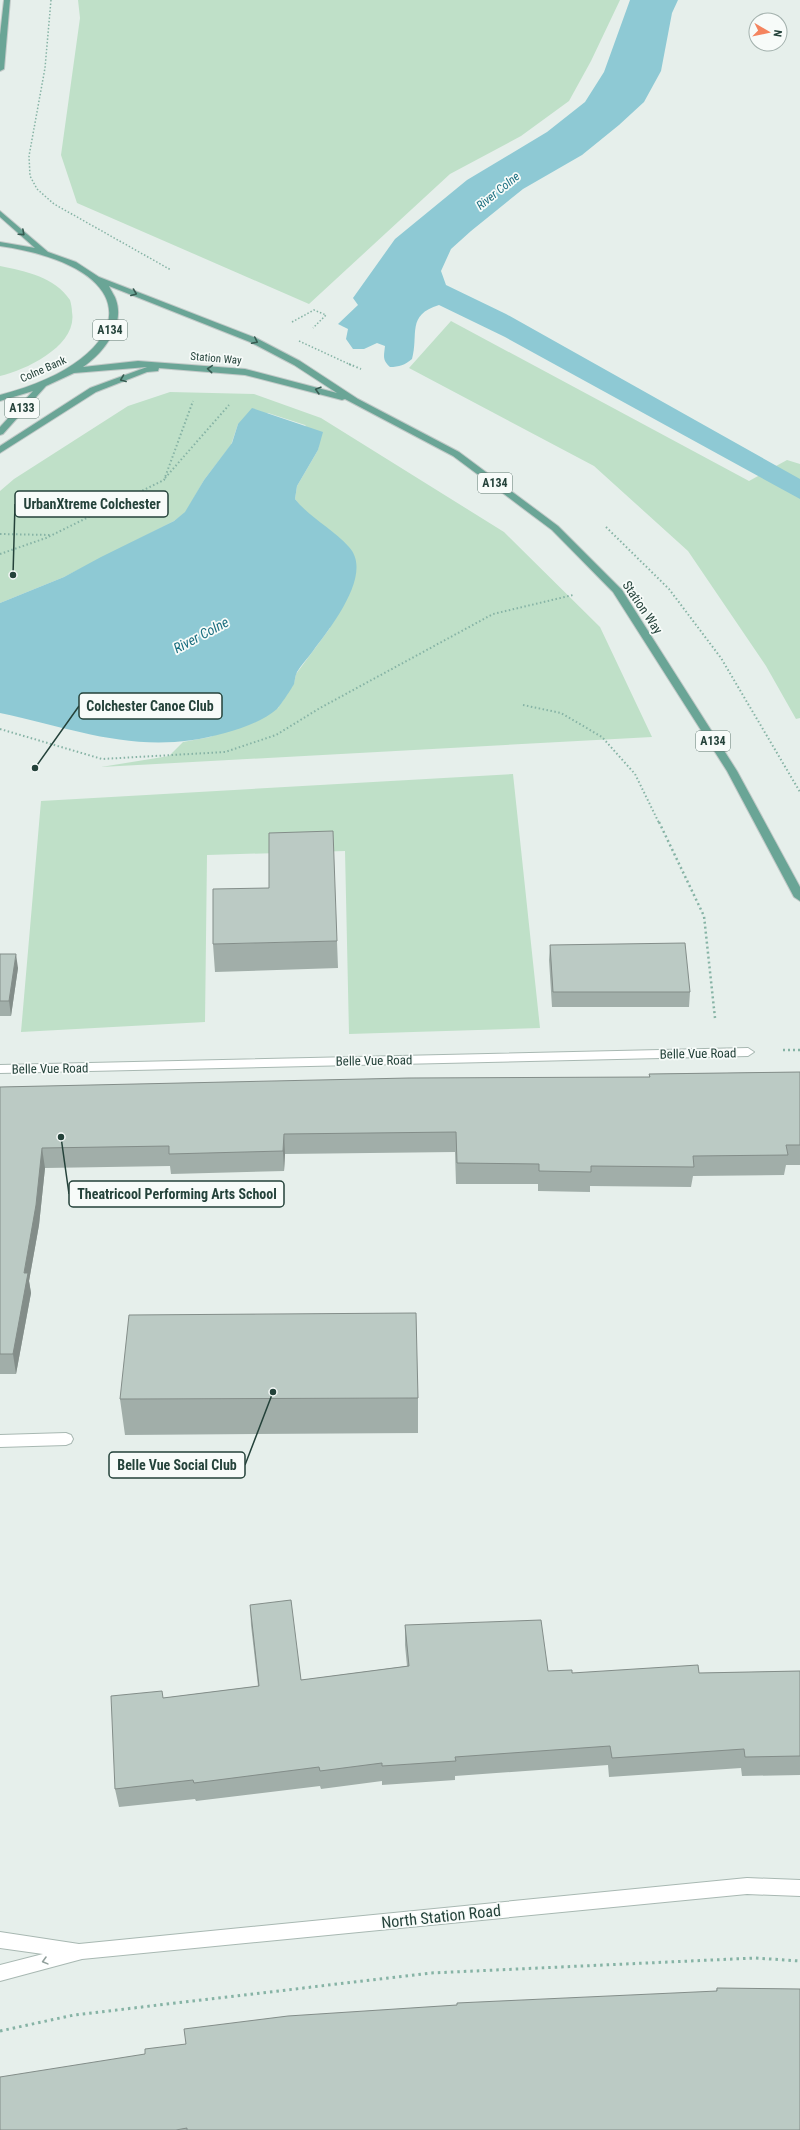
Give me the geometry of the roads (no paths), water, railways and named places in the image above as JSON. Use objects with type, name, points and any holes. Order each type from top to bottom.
[{"type":"main road","points":[[0,69],[7,0]]},
{"type":"main road","points":[[0,213],[44,252]]},
{"type":"main road","name":"Colne Bank","points":[[0,244],[44,252],[72,263],[97,279],[107,291],[114,308],[111,329],[99,348],[72,370],[44,384],[0,398]]},
{"type":"main road","name":"Station Way","points":[[97,279],[253,340],[297,363],[355,401],[456,454],[555,528],[617,590],[732,771],[800,897]]},
{"type":"main road","name":"Station Way","points":[[72,370],[138,364],[245,372],[270,377],[355,401]]},
{"type":"main road","points":[[0,450],[93,390],[146,370],[174,366]]},
{"type":"main road","name":"A133","points":[[0,432],[44,384]]},
{"type":"street","name":"Belle Vue Road","points":[[0,1069],[748,1052]]},
{"type":"street","points":[[0,1441],[66,1440]]},
{"type":"street","name":"North Station Road","points":[[0,1973],[82,1951],[747,1886],[800,1888]]},
{"type":"street","name":"North Station Road","points":[[0,1940],[82,1951]]},
{"type":"water","name":"River Colne","points":[[630,0],[678,0],[672,13],[661,71],[644,102],[619,125],[582,155],[523,189],[471,231],[451,249],[441,271],[446,285],[506,314],[800,479],[800,499],[505,337],[439,305],[422,314],[416,326],[412,359],[396,367],[390,367],[386,362],[384,358],[385,346],[377,343],[364,349],[353,349],[346,339],[348,329],[338,324],[358,305],[353,298],[395,239],[467,180],[547,132],[585,102],[604,72]]},
{"type":"water","name":"River Colne","points":[[252,408],[323,432],[318,450],[297,486],[295,499],[301,506],[343,541],[349,547],[355,558],[356,571],[353,586],[347,600],[329,629],[299,669],[294,684],[279,707],[259,721],[232,731],[195,740],[166,742],[138,742],[111,738],[0,713],[0,603],[64,577],[174,521],[185,512],[204,480],[232,443],[238,424]]},
{"type":"place","name":"UrbanXtreme Colchester","points":[[13,575]]},
{"type":"place","name":"Colchester Canoe Club","points":[[35,768]]},
{"type":"place","name":"Theatricool Performing Arts School","points":[[61,1137]]},
{"type":"place","name":"Belle Vue Social Club","points":[[273,1392]]}]
